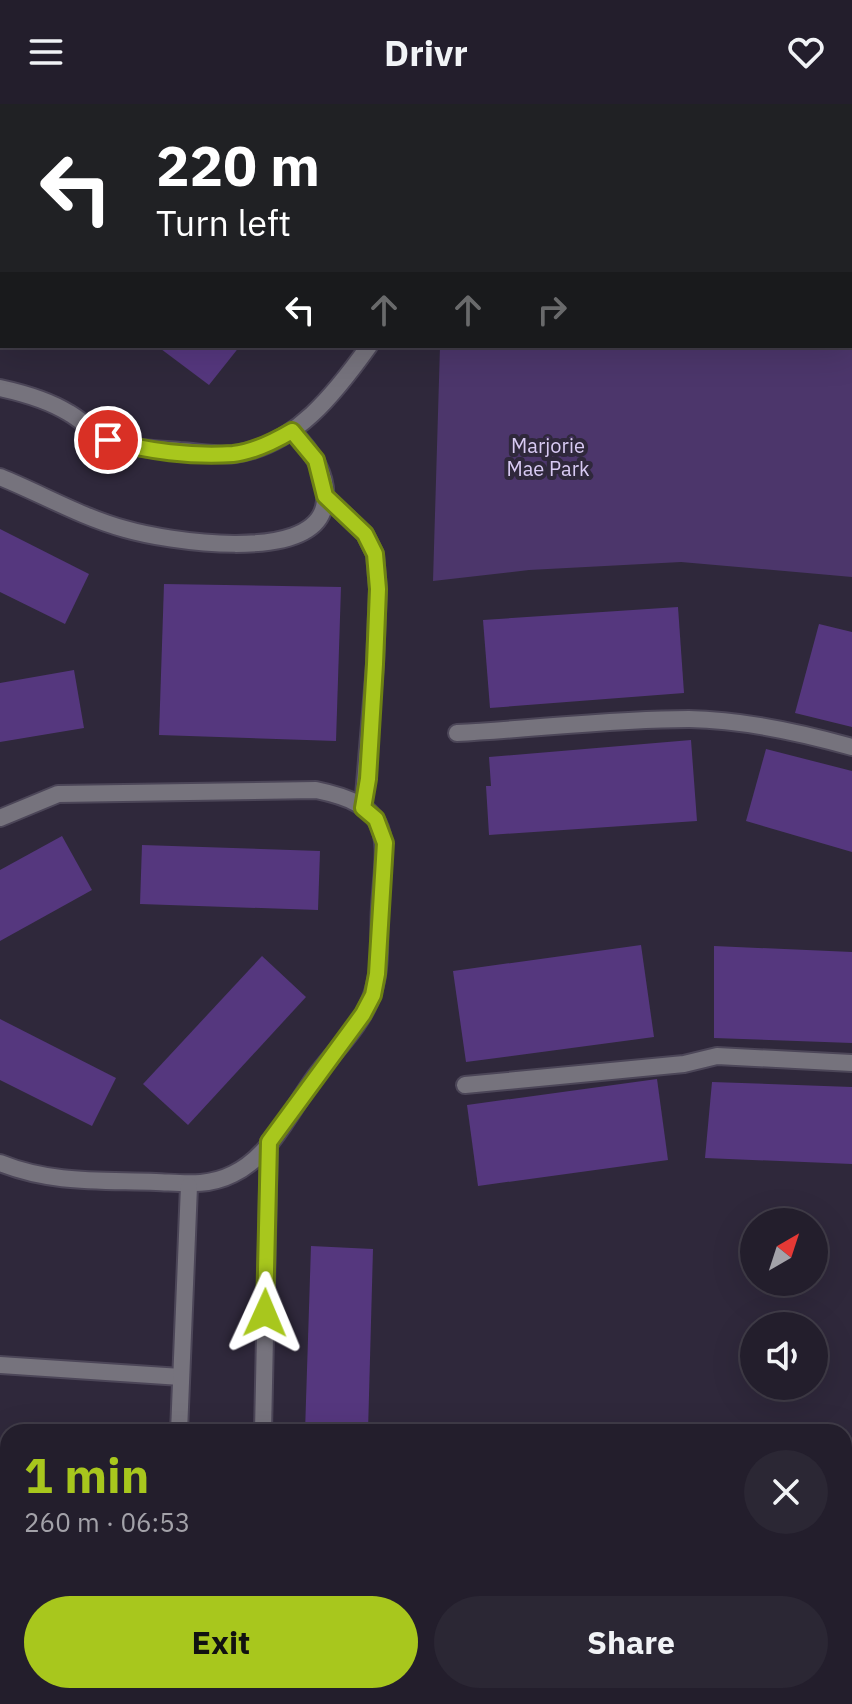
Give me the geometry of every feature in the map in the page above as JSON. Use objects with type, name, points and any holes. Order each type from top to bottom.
[{"type":"lane","points":[[0,388],[48,403],[69,413],[88,429],[131,447],[236,454],[273,442],[292,431],[327,399],[367,348]]},
{"type":"lane","points":[[0,477],[74,511],[124,529],[213,542],[263,543],[301,535],[318,520],[325,496],[316,460],[292,431]]},
{"type":"lane","points":[[325,496],[365,534],[375,554],[378,589],[375,664],[368,779],[363,808]]},
{"type":"lane","points":[[457,733],[689,719],[763,726],[852,747]]},
{"type":"lane","points":[[0,818],[58,794],[316,790],[351,800],[376,819],[386,856],[373,995],[269,1142],[247,1166],[232,1175],[189,1186],[79,1182],[45,1177],[0,1163]]},
{"type":"lane","points":[[465,1085],[684,1064],[717,1056],[852,1063]]},
{"type":"lane","points":[[263,1424],[269,1142]]},
{"type":"lane","points":[[179,1424],[189,1186]]},
{"type":"lane","points":[[0,1365],[181,1377]]},
{"type":"green space","name":"Marjorie Mae Park","points":[[440,348],[852,348],[852,577],[681,562],[529,570],[433,581]]},
{"type":"building","points":[[160,348],[238,348],[209,385]]},
{"type":"building","points":[[0,529],[89,574],[65,624],[0,592]]},
{"type":"building","points":[[164,584],[341,587],[336,741],[159,735]]},
{"type":"building","points":[[678,607],[684,693],[490,708],[483,620]]},
{"type":"building","points":[[819,624],[852,632],[852,727],[795,713]]},
{"type":"building","points":[[74,670],[84,728],[0,742],[0,683]]},
{"type":"building","points":[[691,740],[697,821],[489,835],[486,786],[491,786],[489,757]]},
{"type":"building","points":[[766,749],[852,771],[852,852],[746,821]]},
{"type":"building","points":[[62,836],[92,890],[0,941],[0,870]]},
{"type":"building","points":[[142,845],[320,851],[318,910],[140,904]]},
{"type":"building","points":[[641,945],[654,1037],[466,1062],[453,971]]},
{"type":"building","points":[[714,946],[852,952],[852,1043],[714,1038]]},
{"type":"building","points":[[262,956],[306,997],[188,1125],[143,1084]]},
{"type":"building","points":[[0,1019],[116,1078],[92,1126],[0,1080]]},
{"type":"building","points":[[657,1079],[668,1160],[478,1186],[467,1105]]},
{"type":"building","points":[[712,1082],[852,1087],[852,1164],[705,1158]]},
{"type":"building","points":[[311,1246],[373,1249],[368,1424],[305,1424]]},
{"type":"route","points":[[108,440],[153,450],[236,454],[273,442],[292,431],[316,460],[325,496],[365,534],[375,554],[378,589],[375,664],[368,779],[363,808],[376,819],[385,843],[377,974],[373,995],[363,1014],[269,1142],[265,1313]]}]
